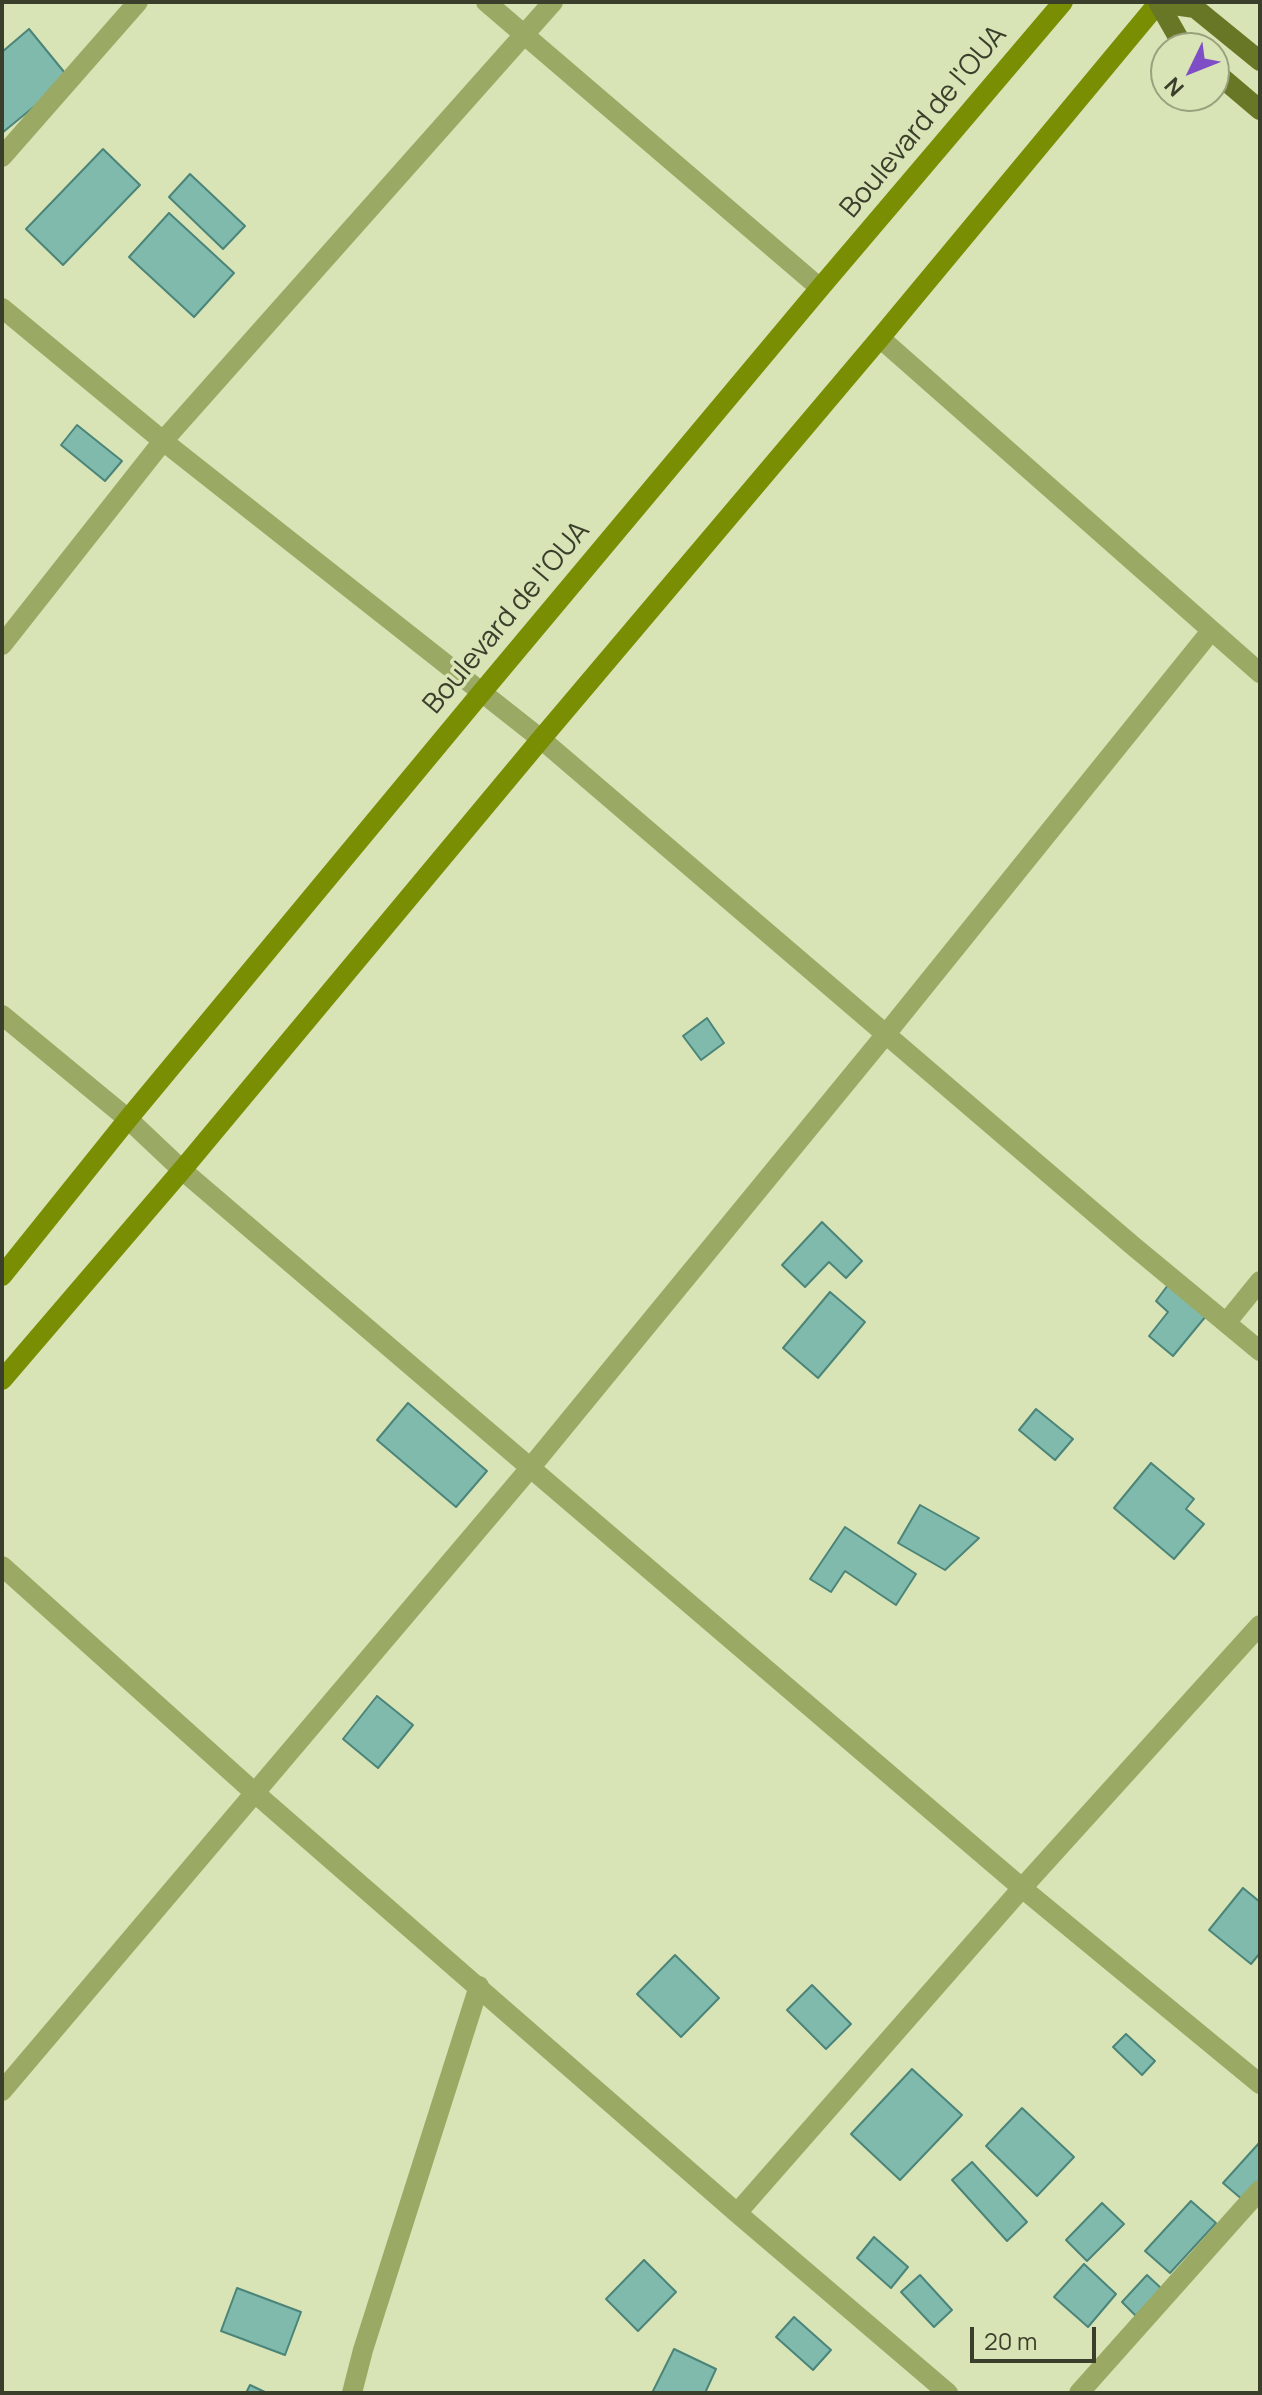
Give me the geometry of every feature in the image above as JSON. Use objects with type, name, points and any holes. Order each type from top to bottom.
[{"type":"main road","name":"Boulevard de l'OUA","points":[[2,1276],[482,692],[1063,2]]},
{"type":"main road","points":[[1158,2],[1175,32]]},
{"type":"main road","points":[[1158,2],[1195,8],[1260,61]]},
{"type":"main road","points":[[2,1380],[880,338],[1158,2]]},
{"type":"main road","points":[[1230,85],[1260,110]]},
{"type":"street","points":[[2,157],[138,2]]},
{"type":"street","points":[[486,2],[820,288]]},
{"type":"street","points":[[2,645],[163,441],[553,2]]},
{"type":"street","points":[[2,308],[163,441],[541,739],[1260,1351]]},
{"type":"street","points":[[880,338],[1260,673]]},
{"type":"street","points":[[2,2091],[531,1467],[1211,631]]},
{"type":"street","points":[[2,1015],[128,1119],[182,1170],[1022,1888],[1260,2084]]},
{"type":"street","points":[[1226,1323],[1260,1281]]},
{"type":"street","points":[[2,1566],[255,1793],[948,2393]]},
{"type":"street","points":[[737,2213],[1022,1888],[1260,1625]]},
{"type":"street","points":[[352,2393],[479,1986]]},
{"type":"street","points":[[1079,2393],[1260,2190]]},
{"type":"building","points":[[29,29],[69,78],[2,133],[2,52]]},
{"type":"building","points":[[103,149],[140,185],[63,265],[26,229]]},
{"type":"building","points":[[190,174],[245,226],[223,249],[169,197]]},
{"type":"building","points":[[169,213],[234,273],[194,317],[129,257]]},
{"type":"building","points":[[77,425],[122,461],[105,481],[61,445]]},
{"type":"building","points":[[707,1018],[724,1043],[701,1060],[683,1036]]},
{"type":"building","points":[[822,1222],[862,1261],[846,1278],[829,1262],[805,1287],[782,1265]]},
{"type":"building","points":[[1168,1285],[1206,1316],[1173,1356],[1149,1336],[1168,1312],[1156,1301]]},
{"type":"building","points":[[830,1292],[865,1322],[818,1378],[783,1348]]},
{"type":"building","points":[[408,1403],[487,1471],[456,1507],[377,1440]]},
{"type":"building","points":[[1036,1409],[1073,1439],[1055,1460],[1019,1430]]},
{"type":"building","points":[[1151,1463],[1194,1499],[1186,1509],[1204,1524],[1174,1559],[1114,1508]]},
{"type":"building","points":[[920,1505],[979,1538],[945,1570],[898,1543]]},
{"type":"building","points":[[845,1527],[916,1574],[896,1605],[845,1571],[831,1592],[810,1579]]},
{"type":"building","points":[[377,1696],[413,1725],[378,1768],[343,1739]]},
{"type":"building","points":[[1243,1888],[1260,1902],[1260,1953],[1251,1964],[1209,1930]]},
{"type":"building","points":[[675,1955],[719,1998],[681,2037],[637,1994]]},
{"type":"building","points":[[812,1985],[851,2024],[826,2049],[787,2010]]},
{"type":"building","points":[[1126,2034],[1155,2061],[1142,2075],[1113,2047]]},
{"type":"building","points":[[912,2069],[962,2115],[900,2180],[851,2134]]},
{"type":"building","points":[[1022,2108],[1074,2157],[1037,2196],[986,2146]]},
{"type":"building","points":[[1260,2142],[1260,2183],[1244,2201],[1223,2183]]},
{"type":"building","points":[[972,2162],[1027,2222],[1007,2241],[952,2180]]},
{"type":"building","points":[[1191,2201],[1216,2223],[1170,2273],[1145,2251]]},
{"type":"building","points":[[1102,2203],[1124,2224],[1087,2261],[1066,2240]]},
{"type":"building","points":[[874,2237],[908,2267],[891,2288],[857,2258]]},
{"type":"building","points":[[644,2260],[676,2292],[638,2331],[606,2299]]},
{"type":"building","points":[[1084,2264],[1116,2294],[1088,2327],[1054,2297]]},
{"type":"building","points":[[920,2275],[952,2310],[934,2327],[901,2292]]},
{"type":"building","points":[[1147,2275],[1162,2289],[1136,2316],[1122,2302]]},
{"type":"building","points":[[237,2288],[301,2312],[285,2355],[221,2331]]},
{"type":"building","points":[[794,2317],[831,2350],[813,2370],[776,2337]]},
{"type":"building","points":[[674,2349],[716,2369],[705,2393],[652,2393]]},
{"type":"building","points":[[250,2385],[267,2393],[246,2393]]}]
